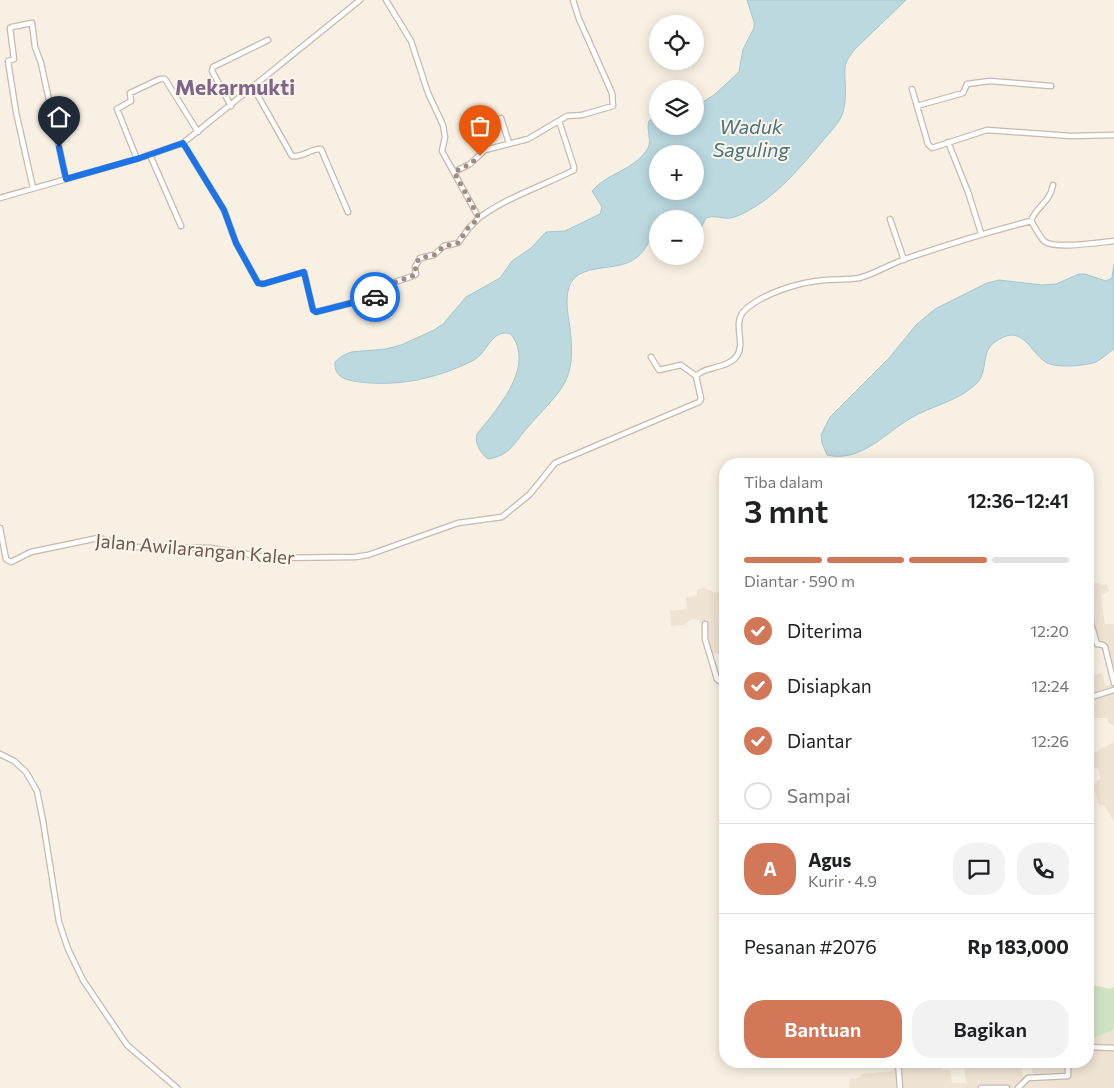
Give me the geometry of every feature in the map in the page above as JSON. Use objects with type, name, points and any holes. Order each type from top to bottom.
[{"type":"street","points":[[0,198],[137,159],[183,143],[360,0]]},
{"type":"street","points":[[386,0],[416,54],[428,93],[445,130],[442,151],[479,218]]},
{"type":"street","points":[[454,172],[470,164],[485,150],[528,139],[570,115],[582,115],[614,105],[612,93],[579,19],[574,0]]},
{"type":"street","points":[[33,188],[17,120],[8,61],[14,59],[10,28],[31,22],[35,47],[41,63],[66,179]]},
{"type":"street","points":[[231,106],[212,71],[213,66],[268,40]]},
{"type":"street","points":[[137,159],[117,109],[131,101],[130,93],[155,81],[165,79],[198,132]]},
{"type":"street","points":[[917,106],[963,93],[967,84],[977,81],[1020,82],[1051,86]]},
{"type":"street","points":[[254,87],[292,156],[297,157],[316,149],[322,149],[348,212]]},
{"type":"street","points":[[912,90],[929,146],[935,147],[987,130],[1070,136],[1114,135]]},
{"type":"street","points":[[501,118],[509,143]]},
{"type":"street","points":[[183,143],[224,210],[236,243],[258,283],[263,284],[304,272],[313,310],[316,312],[375,297],[381,287],[415,275],[416,263],[420,258],[434,255],[444,246],[458,243],[468,228],[479,218],[523,193],[574,170],[560,121]]},
{"type":"street","points":[[948,142],[966,185],[982,233]]},
{"type":"street","points":[[150,155],[182,226]]},
{"type":"street","points":[[1031,221],[1034,212],[1051,195],[1053,185]]},
{"type":"street","points":[[890,219],[904,260]]},
{"type":"street","points":[[651,358],[659,370],[681,365],[696,376],[698,373],[715,368],[736,357],[740,344],[738,325],[740,315],[759,302],[796,285],[819,280],[861,278],[904,260],[982,233],[1031,221]]},
{"type":"street","points":[[1031,221],[1044,241],[1049,244],[1114,241]]},
{"type":"street","name":"Jalan Awilarangan Kaler","points":[[0,528],[6,559],[11,562],[31,552],[98,538],[134,547],[211,548],[270,558],[355,557],[458,523],[502,517],[530,494],[555,463],[699,402],[701,399],[696,376]]},
{"type":"street","points":[[706,624],[705,639],[719,681]]},
{"type":"street","points":[[1094,634],[1097,644],[1105,647],[1114,683]]},
{"type":"street","points":[[1094,696],[1114,690]]},
{"type":"street","points":[[0,754],[14,761],[26,772],[37,791],[59,922],[68,950],[83,980],[127,1046],[176,1088]]},
{"type":"street","points":[[1094,1048],[1114,1048]]},
{"type":"street","points":[[899,1068],[900,1088]]},
{"type":"street","points":[[1018,1088],[1028,1078],[1068,1076],[1068,1068]]},
{"type":"street","points":[[981,1088],[1007,1088]]},
{"type":"shaded area","points":[[1094,583],[1107,584],[1109,591],[1101,595],[1105,624],[1113,624],[1114,626],[1114,726],[1108,722],[1107,718],[1094,718],[1094,675],[1102,673],[1106,686],[1113,684],[1103,647],[1094,648]]},
{"type":"shaded area","points":[[704,588],[719,592],[719,653],[707,654],[702,638],[702,626],[699,620],[691,619],[684,625],[671,626],[670,611],[687,609],[686,597],[697,596],[697,590]]},
{"type":"shaded area","points":[[1114,742],[1114,821],[1104,805],[1099,805],[1094,788],[1094,784],[1101,778],[1098,768],[1094,769],[1094,753]]},
{"type":"shaded area","points":[[1114,1030],[1114,1088],[849,1088],[850,1079],[860,1078],[862,1074],[893,1071],[893,1068],[942,1068],[942,1070],[950,1070],[952,1083],[966,1083],[964,1068],[1021,1068],[1023,1076],[1033,1076],[1032,1068],[1094,1068],[1094,1038]]},
{"type":"green space","points":[[1094,985],[1110,989],[1114,987],[1114,1030],[1094,1038]]},
{"type":"water","name":"Waduk Saguling","points":[[747,0],[906,0],[854,50],[847,60],[845,67],[845,100],[843,112],[839,120],[802,165],[772,195],[735,217],[706,218],[704,222],[704,210],[649,210],[649,242],[636,258],[619,265],[589,270],[574,279],[569,287],[567,297],[572,346],[571,361],[564,384],[508,451],[488,459],[479,448],[476,437],[502,402],[516,376],[519,363],[518,350],[513,337],[509,334],[502,333],[496,336],[474,360],[447,372],[418,380],[375,383],[350,380],[339,375],[335,362],[342,356],[351,352],[386,349],[401,345],[434,330],[443,324],[466,297],[500,278],[512,261],[531,248],[546,232],[565,231],[600,214],[602,207],[592,191],[605,180],[629,167],[643,155],[649,145],[648,128],[649,121],[649,135],[704,135],[704,101],[714,95],[739,72],[743,49],[754,28]]},
{"type":"water","points":[[1114,264],[1114,349],[1096,362],[1069,366],[1048,364],[1023,339],[1011,335],[1004,337],[995,342],[988,350],[981,377],[978,382],[963,394],[911,418],[862,451],[851,455],[827,455],[821,435],[830,417],[890,357],[916,325],[935,309],[987,283],[999,280],[1042,285],[1056,284],[1079,274],[1085,274],[1106,281],[1112,278]]},
{"type":"way so far","points":[[375,297],[381,287],[415,275],[417,260],[423,256],[434,255],[444,246],[456,245],[468,228],[479,218],[454,172],[470,164],[480,156]]},
{"type":"district","name":"Mekarmukti","points":[[235,88]]},
{"type":"route","points":[[59,147],[66,179],[140,158],[183,143],[224,210],[233,238],[258,283],[263,284],[304,272],[313,310],[316,312],[375,297]]}]
